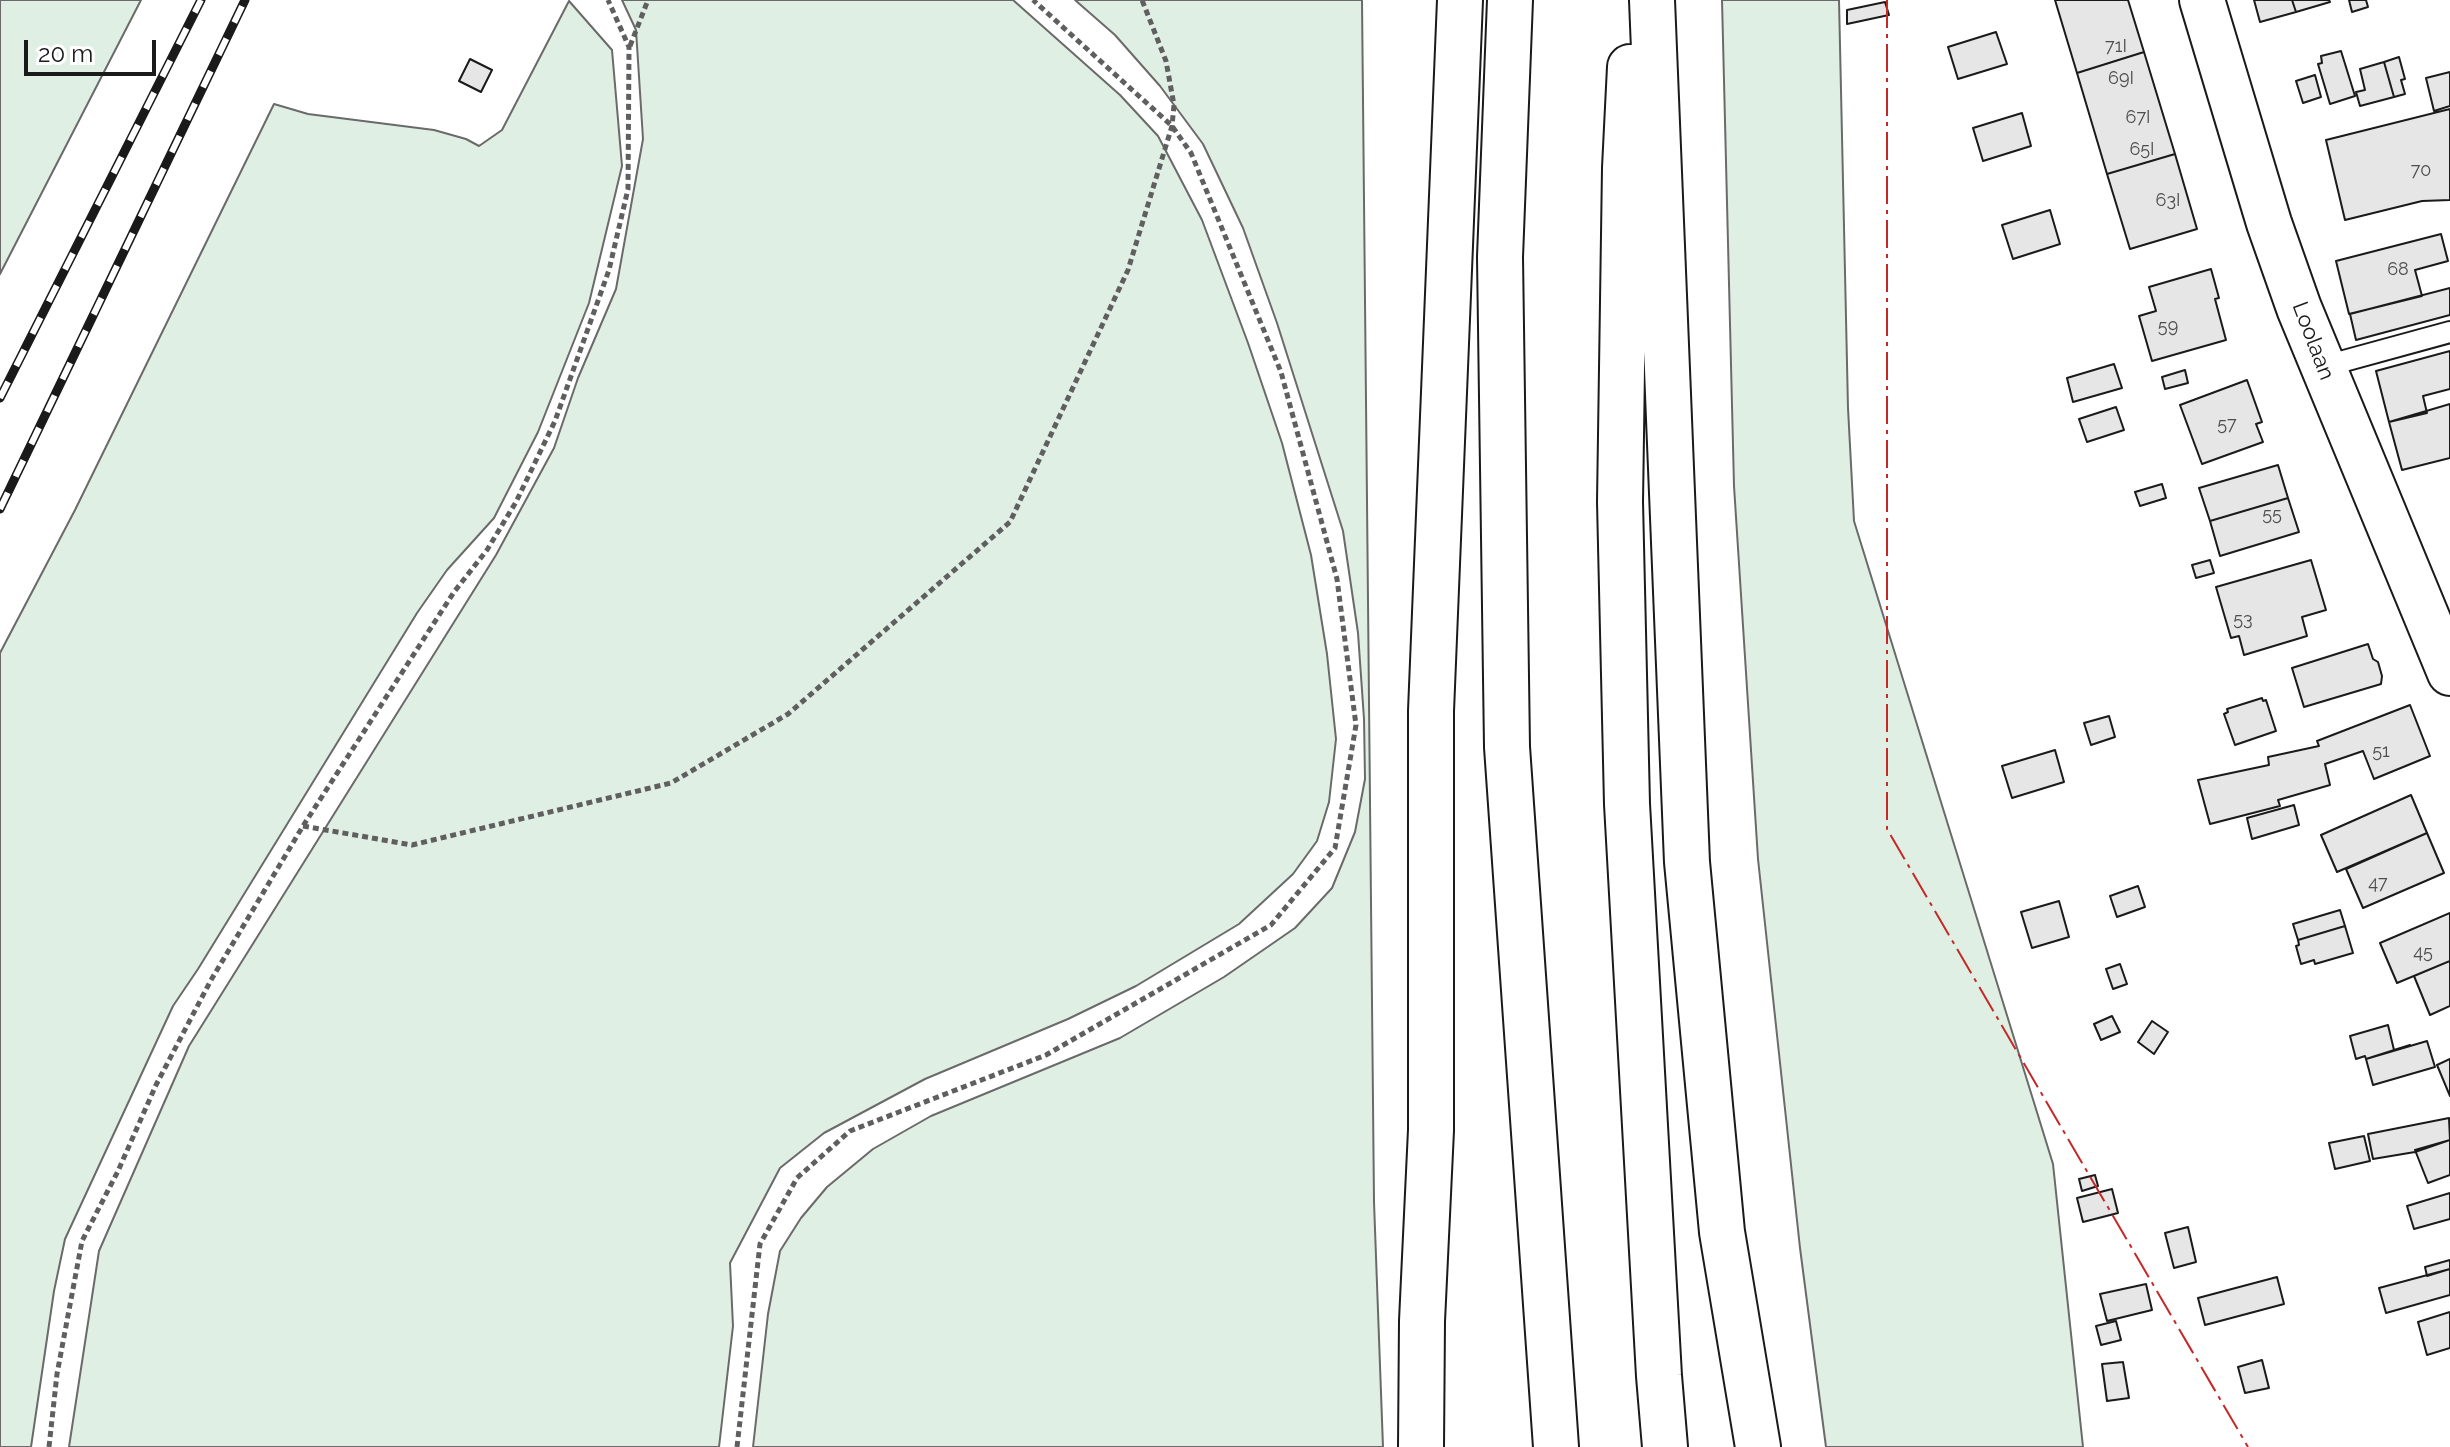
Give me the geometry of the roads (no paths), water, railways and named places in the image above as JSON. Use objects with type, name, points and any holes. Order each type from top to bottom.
[{"type":"main road","points":[[1421,1447],[1422,1321],[1431,1130],[1431,711],[1460,0]]},
{"type":"main road","points":[[1510,0],[1500,257],[1507,747],[1556,1447]]},
{"type":"main road","points":[[1633,0],[1625,168],[1620,502],[1626,772],[1665,1447]]},
{"type":"main road","points":[[1652,0],[1687,862],[1722,1232],[1758,1447]]},
{"type":"main road","name":"Loolaan","points":[[2202,0],[2269,223],[2322,367],[2450,673]]},
{"type":"lane","points":[[2322,367],[2450,332]]},
{"type":"railway","points":[[0,398],[201,0]]},
{"type":"railway","points":[[0,509],[245,0]]}]
